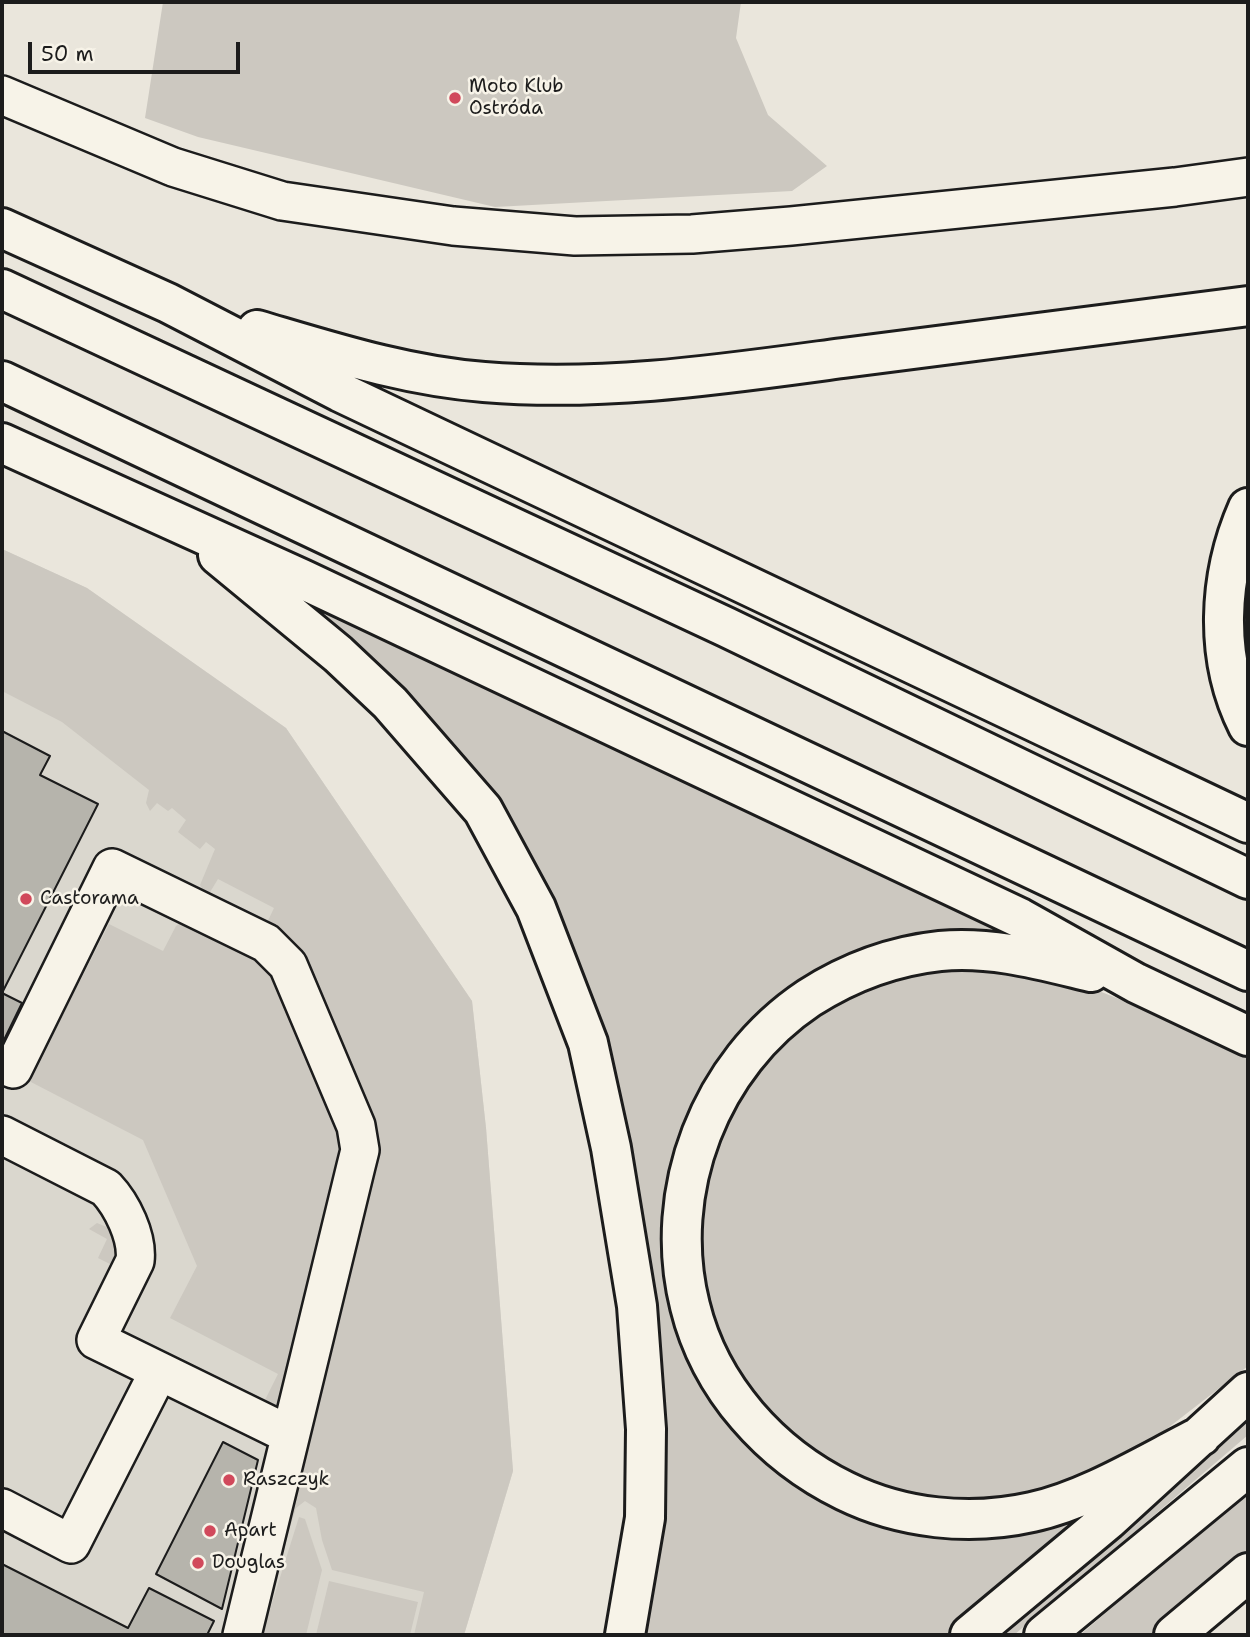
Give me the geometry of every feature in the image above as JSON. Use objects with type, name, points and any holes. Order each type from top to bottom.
[{"type":"highway","points":[[2,228],[168,303],[340,392],[1248,823]]},
{"type":"highway","points":[[2,289],[714,621],[1248,878]]},
{"type":"highway","points":[[168,303],[352,358],[416,373],[484,382],[580,386],[702,377],[1248,306]]},
{"type":"highway","points":[[2,381],[1248,971]]},
{"type":"highway","points":[[2,443],[179,523],[1020,918],[1136,983],[1248,1036]]},
{"type":"highway","points":[[1248,508],[1231,557],[1224,611],[1227,663],[1234,691],[1248,726]]},
{"type":"highway","points":[[179,523],[338,654],[390,703],[482,810],[536,908],[588,1043],[611,1148],[638,1306],[646,1429],[645,1518],[625,1635]]},
{"type":"highway","points":[[1136,983],[1008,953],[975,950],[940,951],[900,958],[866,968],[832,983],[797,1006],[767,1031],[735,1068],[713,1106],[696,1144],[687,1182],[682,1243],[684,1273],[690,1307],[702,1341],[739,1406],[764,1434],[823,1480],[861,1499],[897,1511],[943,1519],[986,1518],[1033,1512],[1091,1491],[1201,1436]]},
{"type":"highway","points":[[970,1635],[1108,1520],[1248,1392]]},
{"type":"highway","points":[[1044,1635],[1248,1467]]},
{"type":"highway","points":[[1174,1635],[1248,1573]]},
{"type":"street","points":[[2,95],[173,167],[282,201],[453,226],[575,236],[692,234],[791,226],[1175,187],[1248,177]]},
{"type":"street","points":[[13,1069],[112,868],[266,943],[288,965],[356,1126],[360,1140],[356,1166],[242,1635]]},
{"type":"street","points":[[2,1136],[106,1188],[117,1199],[137,1247],[135,1261],[96,1340],[290,1435]]},
{"type":"street","points":[[2,1508],[71,1544],[159,1371]]},
{"type":"shaded area","name":"Moto Klub Ostróda","points":[[163,2],[741,2],[736,38],[768,115],[827,166],[792,191],[495,207],[198,137],[145,118]]},
{"type":"shaded area","points":[[2,549],[87,588],[286,728],[472,1001],[486,1128],[513,1471],[464,1635],[2,1635]]},
{"type":"shaded area","points":[[2,549],[87,588],[286,728],[472,1001],[486,1128],[513,1471],[464,1635],[414,1635],[424,1592],[332,1570],[322,1540],[316,1508],[305,1501],[296,1508],[263,1614],[370,1170],[265,927],[274,908],[218,879],[207,897],[200,885],[215,849],[206,842],[200,849],[178,832],[186,820],[172,808],[168,811],[157,803],[150,811],[146,803],[149,790],[62,722],[2,691]]},
{"type":"shaded area","points":[[295,597],[1013,936],[978,936],[745,1033],[672,1286],[829,1500],[1096,1505],[1010,1584],[948,1635],[639,1635],[655,1538],[566,949]]},
{"type":"shaded area","points":[[182,922],[190,922],[271,967],[345,1140],[279,1408],[262,1406],[278,1374],[170,1318],[197,1266],[143,1140],[29,1081],[109,924],[163,951],[176,926]]},
{"type":"shaded area","points":[[969,965],[1079,983],[1159,1015],[1248,1056],[1248,1366],[1142,1448],[1085,1479],[1001,1503],[917,1501],[821,1463],[755,1404],[718,1342],[699,1265],[705,1169],[740,1088],[804,1019],[881,979]]},
{"type":"shaded area","points":[[97,1223],[109,1228],[119,1252],[116,1267],[98,1258],[107,1239],[89,1229]]},
{"type":"shaded area","points":[[1248,1412],[1248,1435],[1014,1635],[988,1635]]},
{"type":"shaded area","points":[[1248,1490],[1248,1552],[1162,1627],[1152,1635],[1080,1635]]},
{"type":"shaded area","points":[[299,1517],[305,1519],[322,1570],[306,1635],[262,1635]]},
{"type":"shaded area","points":[[329,1581],[418,1602],[410,1635],[316,1635]]},
{"type":"building","name":"Castorama","points":[[2,731],[50,756],[40,775],[98,804],[2,993]]},
{"type":"building","points":[[2,993],[22,1003],[2,1044]]},
{"type":"building","points":[[223,1442],[258,1460],[222,1609],[156,1574]]},
{"type":"building","points":[[2,1564],[128,1628],[149,1588],[214,1621],[207,1635],[2,1635]]},
{"type":"place","name":"Moto Klub Ostróda","points":[[455,98]]},
{"type":"place","name":"Castorama","points":[[26,899]]},
{"type":"place","name":"Raszczyk","points":[[229,1480]]},
{"type":"place","name":"Apart","points":[[210,1531]]},
{"type":"place","name":"Douglas","points":[[198,1563]]}]
